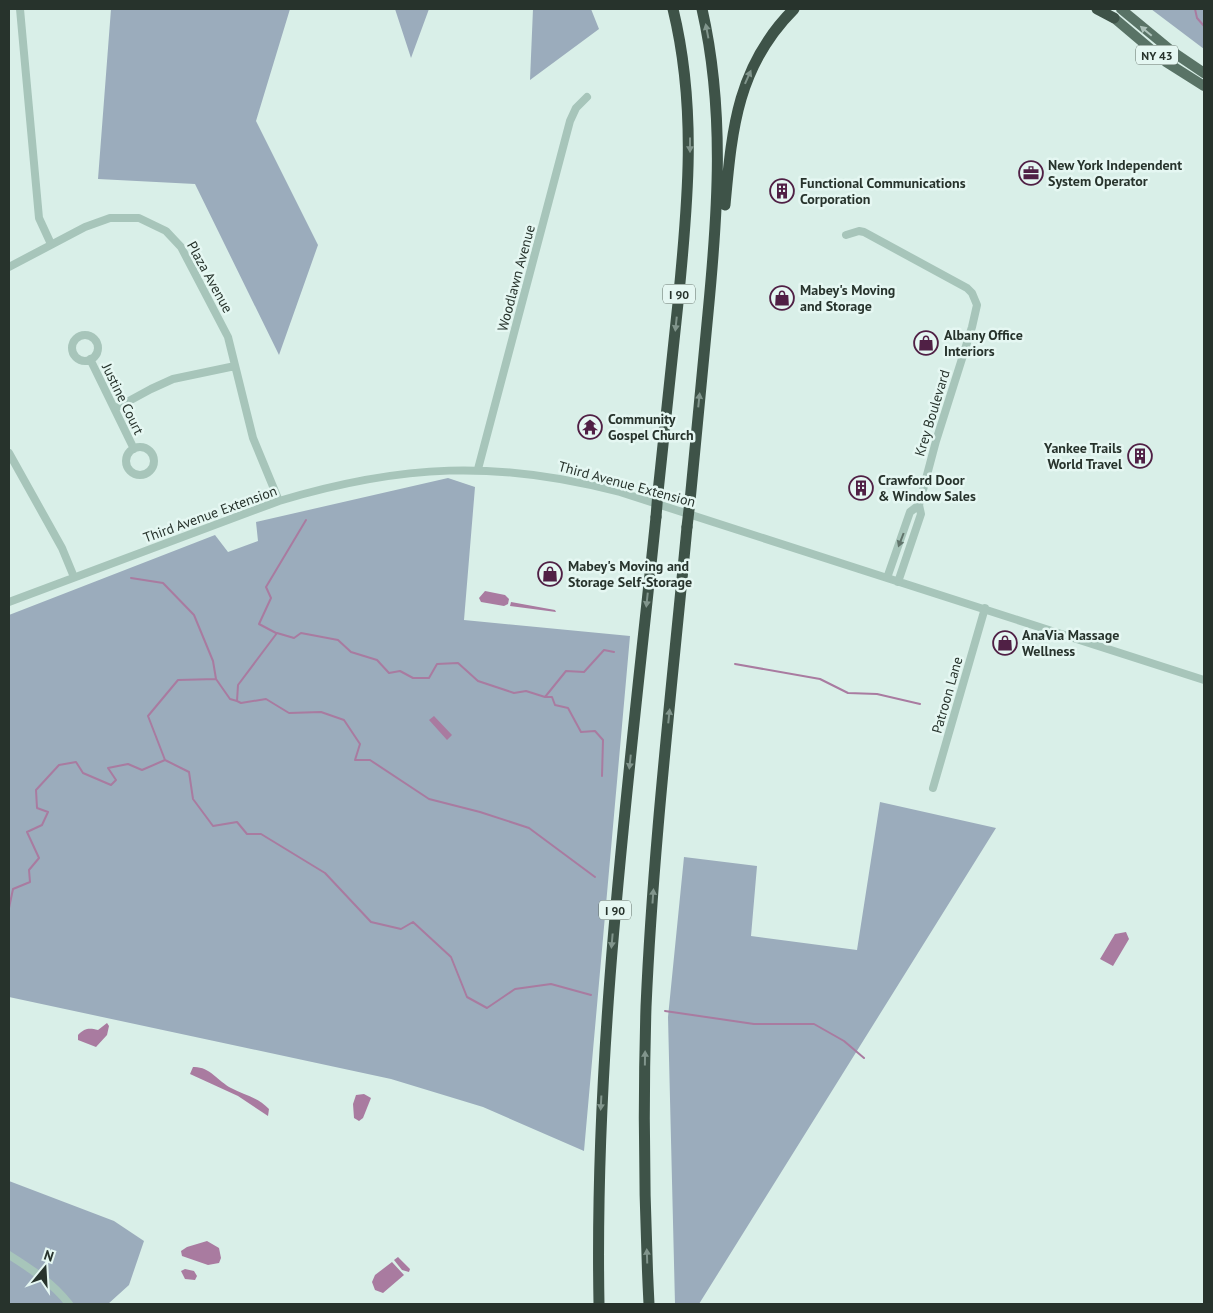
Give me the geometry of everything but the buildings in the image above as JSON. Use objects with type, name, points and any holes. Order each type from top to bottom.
[{"type":"highway","name":"I 90","points":[[598,1304],[598,1182],[608,999],[690,168],[688,96],[673,9]]},
{"type":"highway","name":"I 90","points":[[649,1304],[644,1121],[648,974],[661,801],[710,295],[718,192],[718,122],[714,76],[702,9]]},
{"type":"highway","points":[[710,295],[720,248],[731,142],[739,98],[759,54],[780,24],[794,9]]},
{"type":"highway","points":[[1098,9],[1118,13]]},
{"type":"highway","points":[[1105,9],[1118,13]]},
{"type":"main road","name":"NY 43","points":[[1118,13],[1204,72]]},
{"type":"main road","name":"NY 43","points":[[1118,13],[1166,62],[1204,86]]},
{"type":"street","points":[[20,9],[39,218],[51,244]]},
{"type":"street","name":"Woodlawn Avenue","points":[[478,469],[570,121],[576,108],[586,97]]},
{"type":"street","name":"Plaza Avenue","points":[[9,267],[51,244],[99,221],[110,218],[139,218],[158,225],[174,238],[197,277],[228,337],[253,438],[280,501]]},
{"type":"street","name":"Krey Boulevard","points":[[846,235],[859,231],[864,232],[946,275],[967,288],[975,298],[977,310],[936,441],[919,505],[921,514],[898,582]]},
{"type":"street","name":"Justine Court","points":[[90,360],[116,408],[134,449]]},
{"type":"street","points":[[116,408],[174,379],[235,366]]},
{"type":"street","points":[[9,453],[62,548],[74,577]]},
{"type":"street","name":"Third Avenue Extension","points":[[9,602],[280,501],[354,481],[422,471],[478,469],[547,476],[620,492],[1204,680]]},
{"type":"street","name":"Krey Boulevard","points":[[887,578],[910,512],[919,505]]},
{"type":"street","name":"Patroon Lane","points":[[933,788],[985,608]]},
{"type":"street","points":[[9,1255],[38,1273],[69,1304]]},
{"type":"shaded area","points":[[111,9],[290,9],[256,121],[318,245],[279,355],[195,184],[98,179]]},
{"type":"shaded area","points":[[395,9],[429,9],[411,58]]},
{"type":"shaded area","points":[[533,9],[591,9],[599,29],[530,80]]},
{"type":"shaded area","points":[[1151,9],[1204,9],[1204,49]]},
{"type":"shaded area","points":[[448,478],[475,487],[464,620],[630,636],[584,1151],[483,1107],[391,1079],[9,997],[9,615],[215,535],[228,552],[258,541],[256,522]]},
{"type":"shaded area","points":[[485,591],[505,595],[509,599],[508,604],[504,606],[481,602],[479,598]]},
{"type":"shaded area","points":[[511,602],[555,610],[556,612],[510,606]]},
{"type":"shaded area","points":[[434,716],[452,735],[447,740],[429,720]]},
{"type":"shaded area","points":[[880,802],[996,828],[699,1304],[675,1304],[668,1017],[684,857],[757,866],[751,936],[857,950]]},
{"type":"shaded area","points":[[1126,932],[1129,939],[1113,966],[1100,959],[1115,934]]},
{"type":"shaded area","points":[[107,1023],[109,1026],[107,1035],[96,1047],[78,1040],[78,1035],[83,1031],[90,1029],[98,1030]]},
{"type":"shaded area","points":[[193,1067],[204,1069],[231,1088],[260,1102],[269,1109],[268,1116],[238,1096],[190,1074]]},
{"type":"shaded area","points":[[364,1094],[371,1098],[363,1118],[359,1121],[354,1118],[353,1104],[356,1095]]},
{"type":"shaded area","points":[[9,1181],[114,1221],[144,1241],[129,1285],[108,1304],[9,1304]]},
{"type":"shaded area","points":[[207,1241],[219,1248],[221,1258],[219,1263],[208,1265],[182,1256],[181,1251],[187,1247]]},
{"type":"shaded area","points":[[398,1257],[410,1269],[409,1272],[402,1270],[394,1260]]},
{"type":"shaded area","points":[[392,1262],[404,1275],[383,1293],[375,1290],[372,1282],[375,1275]]},
{"type":"shaded area","points":[[185,1269],[194,1271],[197,1276],[195,1280],[185,1279],[181,1271]]},
{"type":"waterway","points":[[1195,9],[1197,18],[1204,26]]},
{"type":"waterway","points":[[276,633],[259,624],[271,598],[266,587],[306,520]]},
{"type":"waterway","points":[[131,578],[163,583],[194,615],[213,661],[216,679]]},
{"type":"waterway","points":[[9,908],[13,889],[30,882],[29,870],[39,858],[27,832],[42,825],[48,812],[37,808],[36,790],[59,765],[76,762],[83,773],[111,785],[116,780],[108,768],[128,764],[142,770],[165,760],[148,716],[178,680],[216,679],[230,699],[237,701],[238,685],[277,633],[294,638],[301,633],[338,640],[351,652],[377,660],[389,673],[400,671],[413,678],[429,678],[437,664],[458,663],[478,681],[514,693],[526,691],[545,697],[566,671],[584,672],[604,650],[614,652]]},
{"type":"waterway","points":[[735,664],[820,679],[848,693],[877,694],[920,704]]},
{"type":"waterway","points":[[545,697],[552,697],[555,705],[568,708],[581,732],[595,731],[603,740],[602,776]]},
{"type":"waterway","points":[[237,701],[241,703],[266,699],[289,713],[321,712],[344,720],[360,744],[355,760],[370,760],[429,799],[480,812],[529,828],[595,877]]},
{"type":"waterway","points":[[165,760],[189,772],[193,799],[213,826],[237,822],[247,834],[261,834],[325,873],[371,922],[401,929],[413,922],[451,957],[467,997],[487,1008],[515,989],[551,984],[591,995]]},
{"type":"waterway","points":[[665,1011],[754,1024],[814,1024],[844,1041],[864,1058]]},
{"type":"place","name":"New York Independent System Operator","points":[[1031,173]]},
{"type":"place","name":"Functional Communications Corporation","points":[[782,191]]},
{"type":"place","name":"Mabey's Moving and Storage","points":[[782,298]]},
{"type":"place","name":"Albany Office Interiors","points":[[926,343]]},
{"type":"place","name":"Community Gospel Church","points":[[590,427]]},
{"type":"place","name":"Yankee Trails World Travel","points":[[1140,456]]},
{"type":"place","name":"Crawford Door & Window Sales","points":[[861,488]]},
{"type":"place","name":"Mabey's Moving and Storage Self-Storage","points":[[550,574]]},
{"type":"place","name":"AnaVia Massage Wellness","points":[[1005,643]]}]
